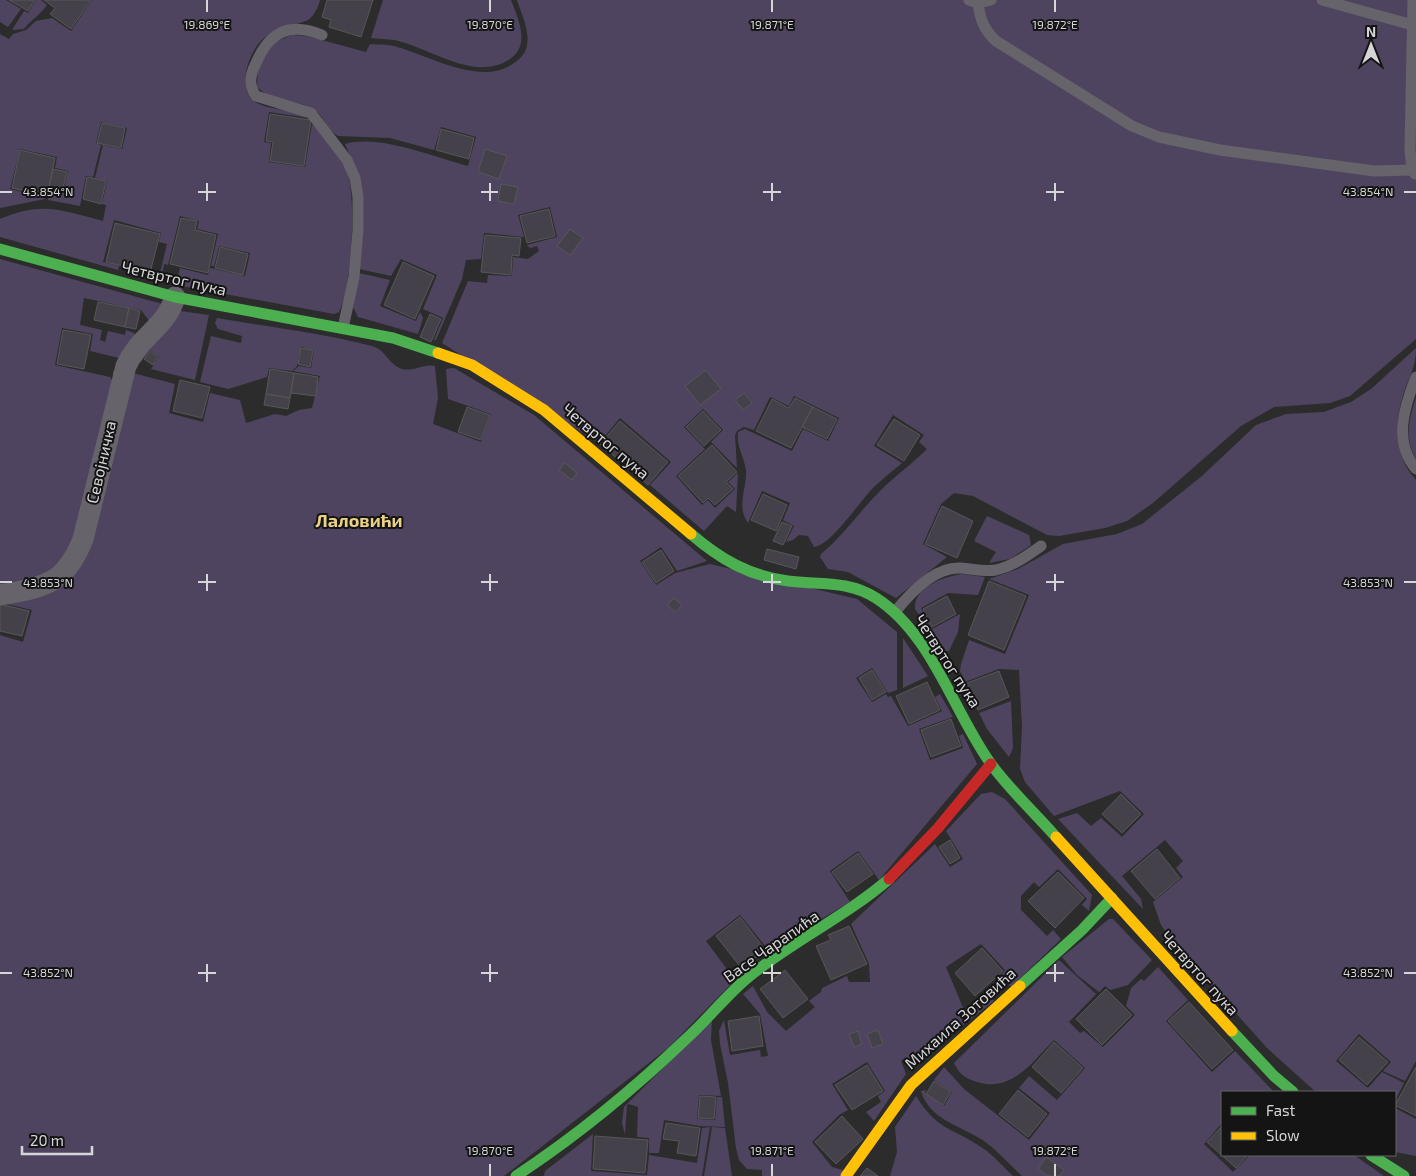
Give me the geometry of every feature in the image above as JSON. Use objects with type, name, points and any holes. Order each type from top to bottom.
[{"type":"street","name":"Четвртог пука","points":[[0,249],[175,297],[393,338],[472,365],[544,410],[718,557],[748,571],[774,579],[843,584],[869,594],[895,612],[908,624],[991,764],[1216,1016],[1274,1076],[1292,1091]]},
{"type":"street","name":"Севојничка","points":[[0,595],[36,589],[56,579],[66,571],[76,557],[83,539],[126,366],[140,342],[168,316],[175,297]]},
{"type":"street","name":"Васе Чарапића","points":[[516,1176],[560,1148],[617,1103],[691,1035],[732,992],[760,970],[829,924],[879,887],[902,866],[991,764]]},
{"type":"street","name":"Михаила Зотовића","points":[[846,1176],[911,1085],[1082,930],[1112,898]]},
{"type":"street","points":[[1373,1156],[1405,1173]]},
{"type":"lane","points":[[991,0],[973,1],[986,32],[996,42],[1132,126],[1159,137],[1220,150],[1374,171],[1414,172],[1413,0]]},
{"type":"lane","points":[[1322,0],[1414,25]]},
{"type":"lane","points":[[322,35],[306,28],[295,29],[270,39],[262,48],[250,80],[251,89],[256,96],[311,113],[347,160],[355,178],[358,197],[358,230],[354,276],[344,328]]},
{"type":"lane","points":[[1416,377],[1406,405],[1402,430],[1405,450],[1416,469]]},
{"type":"lane","points":[[895,612],[903,601],[937,574],[959,568],[985,571],[996,570],[1010,566],[1041,546]]},
{"type":"lane","points":[[536,1164],[539,1176]]},
{"type":"shaded area","points":[[0,0],[6,0],[21,9],[8,27],[0,22]]},
{"type":"shaded area","points":[[36,0],[41,0],[47,5],[24,29],[12,30],[24,11],[28,13]]},
{"type":"shaded area","points":[[92,0],[320,0],[314,13],[308,20],[280,28],[262,40],[248,63],[245,80],[249,95],[254,101],[267,107],[296,112],[309,118],[269,112],[264,142],[271,143],[269,162],[305,167],[312,124],[333,148],[348,174],[352,204],[350,265],[339,312],[334,314],[176,285],[180,268],[208,275],[210,268],[245,276],[250,253],[219,246],[214,266],[211,266],[218,234],[197,229],[199,221],[180,216],[168,265],[164,264],[161,282],[158,281],[167,244],[159,242],[161,233],[114,220],[103,262],[119,266],[118,270],[0,237],[0,219],[28,210],[52,209],[103,221],[106,205],[102,204],[107,181],[95,178],[103,145],[122,149],[127,128],[101,122],[96,143],[101,145],[93,177],[86,176],[80,206],[48,200],[50,190],[63,192],[68,171],[55,168],[57,157],[20,149],[10,189],[45,197],[45,199],[0,208],[0,34],[9,39],[13,34],[26,30],[36,21],[52,18],[71,31]]},
{"type":"shaded area","points":[[383,0],[511,0],[521,31],[520,47],[510,59],[496,65],[482,67],[452,61],[394,40],[371,38]]},
{"type":"shaded area","points":[[517,0],[1416,0],[1416,339],[1350,396],[1330,403],[1274,407],[1241,426],[1153,503],[1127,521],[1105,528],[1059,536],[1047,535],[973,496],[954,493],[941,504],[923,544],[947,557],[896,598],[848,572],[828,569],[820,557],[880,491],[927,449],[919,442],[924,435],[893,415],[874,446],[902,463],[875,486],[829,539],[814,547],[808,536],[799,535],[793,540],[786,542],[794,526],[783,520],[790,503],[762,491],[748,523],[742,504],[746,470],[738,442],[738,432],[745,429],[792,451],[803,429],[828,441],[839,418],[794,396],[789,406],[770,397],[754,430],[744,427],[737,431],[735,435],[737,468],[711,442],[723,430],[703,409],[684,427],[705,449],[676,476],[702,505],[708,500],[715,508],[735,489],[728,482],[738,473],[736,512],[727,506],[704,531],[650,485],[671,462],[620,418],[599,443],[442,343],[468,281],[487,283],[488,275],[512,276],[513,257],[528,259],[539,251],[537,246],[530,248],[527,245],[557,237],[550,207],[518,215],[524,237],[484,233],[481,259],[466,260],[462,279],[436,340],[434,340],[443,318],[423,309],[437,275],[401,259],[391,276],[359,269],[358,173],[345,144],[374,142],[390,144],[468,166],[476,137],[441,127],[434,150],[390,138],[338,136],[312,108],[276,98],[257,87],[258,64],[277,41],[292,35],[307,36],[366,52],[370,44],[394,46],[472,71],[487,72],[501,70],[518,60],[524,53],[528,40]]},
{"type":"shaded area","points":[[0,259],[166,305],[151,323],[141,310],[84,298],[80,325],[102,330],[100,340],[105,342],[108,331],[125,335],[126,330],[134,333],[137,338],[118,372],[113,375],[113,371],[117,371],[119,358],[90,351],[93,334],[62,328],[55,365],[110,377],[116,386],[82,528],[60,568],[0,592]]},
{"type":"shaded area","points":[[359,273],[390,280],[380,306],[416,321],[420,312],[423,318],[418,334],[358,317],[353,307]]},
{"type":"shaded area","points":[[180,311],[209,315],[195,380],[151,369],[159,357],[150,350],[140,363],[134,359]]},
{"type":"shaded area","points":[[217,318],[353,341],[372,346],[380,350],[398,367],[406,370],[431,365],[435,366],[438,398],[433,424],[481,442],[491,414],[448,399],[446,369],[454,368],[534,415],[707,561],[677,571],[661,547],[640,561],[656,585],[675,573],[710,564],[857,599],[897,632],[897,690],[888,693],[872,668],[856,678],[872,702],[886,694],[888,697],[891,696],[908,726],[942,711],[935,697],[940,694],[953,717],[919,729],[930,760],[963,748],[959,736],[963,734],[977,764],[879,880],[858,851],[830,871],[850,902],[739,968],[766,947],[740,915],[706,941],[735,980],[668,1048],[504,1176],[0,1176],[0,635],[23,642],[32,610],[2,603],[60,580],[129,372],[175,384],[169,413],[203,422],[210,393],[240,400],[246,423],[275,414],[286,416],[299,410],[312,408],[320,376],[293,371],[299,366],[311,368],[314,350],[301,347],[297,366],[292,371],[269,368],[267,377],[228,389],[200,382],[211,336],[241,343],[242,336],[218,329],[215,323]]},
{"type":"shaded area","points":[[1416,348],[1414,366],[1404,392],[1397,426],[1399,449],[1408,470],[1416,480],[1416,1061],[1405,1081],[1383,1071],[1391,1062],[1359,1034],[1336,1061],[1368,1088],[1382,1072],[1404,1083],[1396,1099],[1396,1091],[1315,1091],[1267,1048],[1175,945],[1161,925],[1153,902],[1183,877],[1176,868],[1183,861],[1165,840],[1122,876],[1141,899],[1143,909],[1058,819],[1077,813],[1091,826],[1101,818],[1122,837],[1144,814],[1120,791],[1054,816],[1025,782],[1020,769],[1022,727],[1019,670],[999,669],[965,682],[960,671],[969,640],[1005,654],[1029,595],[989,579],[1018,569],[1063,544],[1117,534],[1142,524],[1202,476],[1256,425],[1286,414],[1324,412],[1351,402],[1371,389]]},
{"type":"shaded area","points":[[1416,398],[1416,459],[1410,444],[1409,428]]},
{"type":"shaded area","points":[[987,516],[1029,535],[1031,545],[1010,559],[989,563],[996,552],[974,541]]},
{"type":"shaded area","points":[[961,574],[985,577],[978,595],[948,593],[921,608],[932,629],[960,614],[958,632],[949,651],[946,651],[915,609],[916,601],[924,589],[931,584]]},
{"type":"shaded area","points":[[903,638],[928,676],[903,688]]},
{"type":"shaded area","points":[[1011,701],[1013,748],[1009,757],[987,729],[979,713]]},
{"type":"shaded area","points":[[992,792],[1005,799],[1092,895],[1089,911],[1082,905],[1087,899],[1058,869],[1039,887],[1034,882],[1021,896],[1021,910],[1047,936],[1053,930],[1061,939],[1011,987],[1001,975],[1005,970],[981,944],[946,967],[964,1010],[986,992],[994,1001],[916,1062],[906,1058],[901,1061],[906,1074],[874,1121],[866,1112],[881,1102],[878,1096],[885,1091],[867,1062],[832,1084],[848,1110],[839,1115],[812,1142],[832,1167],[846,1171],[841,1176],[762,1176],[762,1170],[747,1169],[739,1160],[736,1148],[728,1083],[720,1044],[719,1031],[724,1020],[730,1055],[760,1050],[761,1057],[768,1056],[760,1014],[743,994],[753,986],[767,1012],[786,1031],[815,1007],[809,1001],[821,992],[822,988],[847,976],[849,982],[870,982],[869,964],[851,924],[935,844],[950,867],[963,859],[946,831],[981,794]]},
{"type":"shaded area","points":[[1109,919],[1113,919],[1152,960],[1128,985],[1110,990],[1105,986],[1099,992],[1077,975],[1062,957]]},
{"type":"shaded area","points":[[1059,960],[1096,994],[1069,1022],[1080,1033],[1084,1031],[1103,1047],[1135,1015],[1126,1006],[1131,988],[1141,979],[1144,981],[1158,967],[1188,1000],[1166,1021],[1212,1072],[1235,1051],[1273,1091],[1221,1091],[1221,1124],[1204,1144],[1233,1172],[1249,1156],[1355,1156],[1384,1176],[1022,1176],[984,1141],[939,1116],[925,1101],[921,1091],[926,1090],[925,1093],[944,1106],[952,1092],[934,1080],[944,1067],[964,1089],[1029,1140],[1050,1113],[1019,1088],[1029,1076],[1057,1100],[1085,1068],[1054,1040],[1029,1066],[1011,1079],[1001,1083],[989,1084],[969,1079],[960,1073],[954,1063]]},
{"type":"shaded area","points":[[712,1019],[711,1040],[721,1096],[699,1095],[697,1119],[715,1120],[717,1097],[722,1097],[725,1127],[700,1126],[664,1120],[659,1153],[649,1153],[649,1138],[637,1137],[638,1107],[629,1104],[627,1105],[625,1135],[622,1123],[624,1107]]},
{"type":"shaded area","points":[[916,1096],[924,1108],[939,1123],[984,1149],[1013,1176],[890,1176],[897,1152],[895,1127]]},
{"type":"shaded area","points":[[1396,1109],[1416,1119],[1416,1156],[1396,1152]]},
{"type":"shaded area","points":[[710,1127],[702,1176],[544,1176],[545,1171],[593,1134],[591,1171],[647,1175],[649,1155],[697,1163],[702,1128]]},
{"type":"shaded area","points":[[712,1127],[725,1128],[732,1176],[704,1176]]},
{"type":"building","points":[[9,0],[35,0],[28,11]]},
{"type":"building","points":[[44,0],[91,0],[71,29],[50,14],[55,8]]},
{"type":"building","points":[[327,0],[373,0],[361,37],[329,27],[331,20],[322,17]]},
{"type":"building","points":[[270,114],[311,120],[304,166],[270,161],[273,142],[266,141]]},
{"type":"building","points":[[102,123],[125,128],[121,148],[97,143]]},
{"type":"building","points":[[441,129],[474,138],[469,159],[436,150]]},
{"type":"building","points":[[485,149],[507,156],[499,179],[478,172]]},
{"type":"building","points":[[20,150],[55,158],[47,196],[12,188]]},
{"type":"building","points":[[53,169],[67,172],[62,191],[49,188]]},
{"type":"building","points":[[87,177],[106,181],[101,204],[83,199]]},
{"type":"building","points":[[501,184],[518,187],[514,204],[498,201]]},
{"type":"building","points":[[549,209],[555,236],[527,243],[520,216]]},
{"type":"building","points":[[181,218],[197,221],[195,230],[216,235],[208,273],[170,264]]},
{"type":"building","points":[[115,223],[160,234],[150,273],[106,262]]},
{"type":"building","points":[[570,229],[583,238],[570,255],[557,246]]},
{"type":"building","points":[[485,235],[521,238],[519,256],[512,255],[511,275],[481,272]]},
{"type":"building","points":[[220,247],[248,254],[243,275],[215,268]]},
{"type":"building","points":[[403,262],[434,276],[415,319],[384,305]]},
{"type":"building","points":[[98,302],[129,308],[125,327],[94,320]]},
{"type":"building","points":[[129,308],[140,311],[136,329],[125,327]]},
{"type":"building","points":[[430,314],[441,319],[431,342],[420,337]]},
{"type":"building","points":[[63,330],[91,335],[84,369],[57,364]]},
{"type":"building","points":[[301,348],[313,350],[310,367],[298,364]]},
{"type":"building","points":[[150,351],[158,357],[153,365],[144,359]]},
{"type":"building","points":[[270,369],[294,373],[290,398],[266,394]]},
{"type":"building","points":[[706,370],[721,389],[700,405],[685,386]]},
{"type":"building","points":[[294,373],[318,377],[316,396],[291,393]]},
{"type":"building","points":[[180,380],[210,387],[202,418],[173,411]]},
{"type":"building","points":[[744,393],[752,403],[743,410],[735,400]]},
{"type":"building","points":[[266,394],[290,398],[288,409],[264,405]]},
{"type":"building","points":[[795,398],[813,407],[791,448],[756,431],[772,399],[789,408]]},
{"type":"building","points":[[467,407],[490,415],[481,440],[458,432]]},
{"type":"building","points":[[813,407],[837,419],[827,439],[802,427]]},
{"type":"building","points":[[703,411],[721,430],[704,446],[686,427]]},
{"type":"building","points":[[894,419],[920,435],[904,461],[877,445]]},
{"type":"building","points":[[620,421],[668,462],[648,485],[600,444]]},
{"type":"building","points":[[712,445],[737,472],[726,482],[733,489],[715,505],[708,498],[703,503],[678,476]]},
{"type":"building","points":[[565,463],[577,473],[572,480],[559,470]]},
{"type":"building","points":[[763,494],[787,505],[776,531],[751,520]]},
{"type":"building","points":[[942,506],[973,521],[957,558],[925,544]]},
{"type":"building","points":[[782,522],[792,526],[783,545],[773,541]]},
{"type":"building","points":[[767,549],[799,557],[796,569],[764,560]]},
{"type":"building","points":[[661,550],[674,571],[656,583],[642,562]]},
{"type":"building","points":[[989,581],[1026,596],[1004,650],[968,635]]},
{"type":"building","points":[[947,596],[956,614],[932,627],[923,609]]},
{"type":"building","points":[[674,598],[682,605],[676,612],[667,605]]},
{"type":"building","points":[[0,604],[29,611],[22,636],[0,631]]},
{"type":"building","points":[[872,670],[886,692],[872,700],[859,678]]},
{"type":"building","points":[[999,671],[1009,697],[978,710],[967,683]]},
{"type":"building","points":[[927,682],[940,710],[909,724],[896,696]]},
{"type":"building","points":[[951,719],[961,746],[931,757],[921,730]]},
{"type":"building","points":[[1121,794],[1141,814],[1122,833],[1102,814]]},
{"type":"building","points":[[950,840],[960,858],[950,864],[939,847]]},
{"type":"building","points":[[1157,849],[1180,878],[1155,899],[1131,871]]},
{"type":"building","points":[[858,853],[873,874],[847,892],[832,872]]},
{"type":"building","points":[[1058,872],[1084,898],[1055,928],[1028,901]]},
{"type":"building","points":[[740,917],[763,947],[739,965],[716,936]]},
{"type":"building","points":[[849,926],[867,964],[831,980],[816,946],[831,940],[828,935]]},
{"type":"building","points":[[982,948],[1003,971],[975,996],[955,973]]},
{"type":"building","points":[[785,970],[808,999],[783,1018],[760,989]]},
{"type":"building","points":[[1106,989],[1132,1015],[1102,1045],[1076,1019]]},
{"type":"building","points":[[1189,1002],[1233,1050],[1212,1069],[1168,1021]]},
{"type":"building","points":[[759,1016],[763,1046],[732,1051],[728,1021]]},
{"type":"building","points":[[878,1030],[883,1044],[872,1048],[867,1034]]},
{"type":"building","points":[[858,1031],[862,1044],[854,1047],[849,1034]]},
{"type":"building","points":[[1359,1037],[1388,1062],[1367,1085],[1339,1060]]},
{"type":"building","points":[[1054,1042],[1083,1068],[1061,1093],[1032,1067]]},
{"type":"building","points":[[867,1065],[883,1091],[852,1110],[835,1085]]},
{"type":"building","points":[[1416,1067],[1416,1116],[1396,1106]]},
{"type":"building","points":[[934,1081],[951,1092],[943,1105],[926,1094]]},
{"type":"building","points":[[1018,1090],[1047,1114],[1028,1137],[999,1114]]},
{"type":"building","points":[[700,1096],[716,1097],[714,1119],[698,1118]]},
{"type":"building","points":[[842,1116],[863,1139],[836,1164],[815,1142]]},
{"type":"building","points":[[666,1123],[700,1128],[696,1156],[677,1153],[679,1141],[663,1139]]},
{"type":"building","points":[[1221,1127],[1221,1155],[1207,1142]]},
{"type":"building","points":[[595,1136],[648,1140],[645,1173],[593,1169]]},
{"type":"building","points":[[1223,1156],[1247,1156],[1236,1168]]},
{"type":"building","points":[[1046,1157],[1064,1170],[1060,1176],[1048,1176],[1038,1169]]},
{"type":"building","points":[[867,1168],[878,1176],[860,1176]]},
{"type":"traffic: fast","points":[[0,249],[175,297],[393,338],[438,353]]},
{"type":"traffic: fast","points":[[691,534],[724,559],[748,571],[774,579],[833,584],[855,588],[876,598],[895,613],[927,652],[977,743],[998,774],[1056,837]]},
{"type":"traffic: fast","points":[[516,1176],[583,1128],[626,1093],[695,1031],[746,979],[781,953],[872,893],[889,879]]},
{"type":"traffic: fast","points":[[1020,986],[1082,930],[1112,898]]},
{"type":"traffic: fast","points":[[1232,1031],[1274,1076],[1292,1091]]},
{"type":"traffic: fast","points":[[1373,1156],[1404,1176]]},
{"type":"traffic: slow","points":[[438,353],[472,365],[544,410],[691,534]]},
{"type":"traffic: slow","points":[[1056,837],[1232,1031]]},
{"type":"traffic: slow","points":[[846,1176],[911,1085],[1020,986]]},
{"type":"traffic: jam","points":[[889,879],[938,828],[991,764]]},
{"type":"district","name":"Лаловићи","points":[[359,521]]}]
